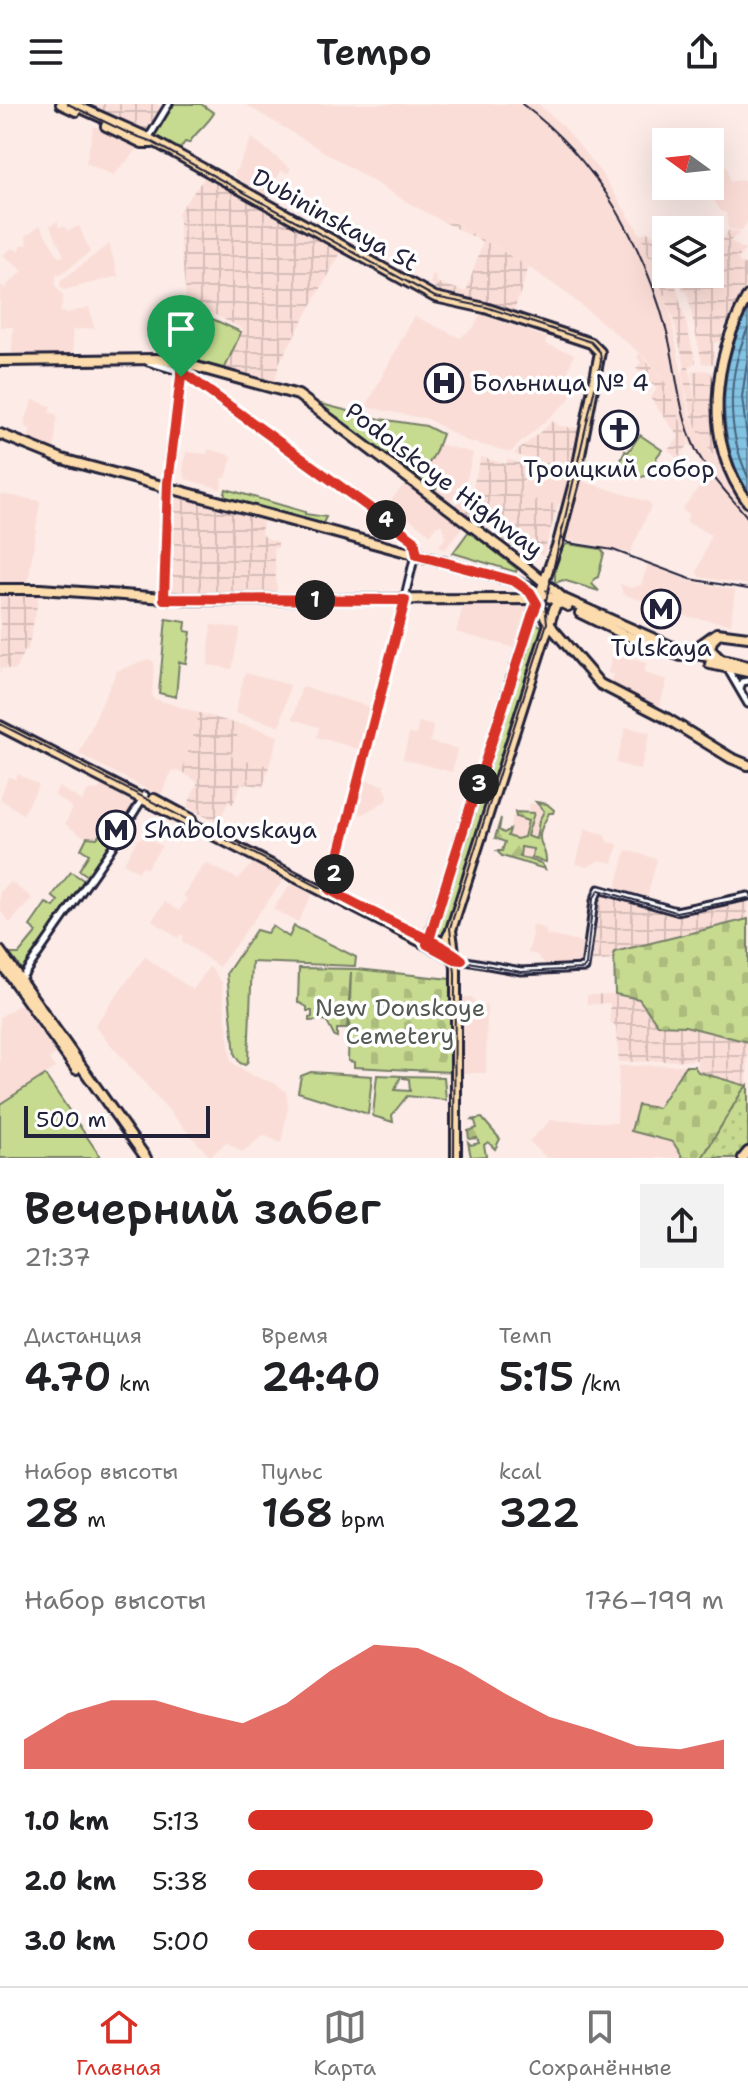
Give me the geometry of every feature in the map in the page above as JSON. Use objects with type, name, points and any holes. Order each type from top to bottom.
[{"type":"main road","name":"Dubininskaya St","points":[[61,104],[119,133],[150,141],[435,297],[498,311],[585,341],[599,349],[600,361],[558,543]]},
{"type":"main road","points":[[72,104],[150,141]]},
{"type":"main road","points":[[748,298],[726,351],[720,401],[726,451],[748,500]]},
{"type":"main road","points":[[0,361],[157,359],[182,368]]},
{"type":"main road","name":"Podolskoye Highway","points":[[182,368],[298,395],[545,583]]},
{"type":"main road","points":[[0,434],[52,456],[515,582],[544,597],[562,601],[679,650],[724,664]]},
{"type":"main road","points":[[558,543],[545,583],[548,619],[597,682],[748,765]]},
{"type":"main road","points":[[429,940],[532,617],[544,597],[558,543]]},
{"type":"main road","points":[[515,582],[515,600]]},
{"type":"main road","points":[[0,589],[40,589],[164,599],[515,600],[544,597]]},
{"type":"main road","points":[[544,597],[548,619]]},
{"type":"main road","points":[[429,940],[445,943],[451,930],[548,619],[555,606],[562,601]]},
{"type":"main road","points":[[562,601],[660,649],[748,669]]},
{"type":"main road","points":[[532,617],[548,619]]},
{"type":"main road","points":[[679,650],[696,648],[722,633],[748,640]]},
{"type":"main road","points":[[711,639],[711,651],[724,664]]},
{"type":"main road","points":[[0,723],[429,940],[453,957]]},
{"type":"main road","points":[[451,930],[453,1158]]},
{"type":"main road","points":[[0,951],[146,1158]]},
{"type":"main road","points":[[0,962],[139,1158]]},
{"type":"main road","points":[[743,1158],[748,1152]]},
{"type":"street","points":[[150,141],[169,104]]},
{"type":"street","points":[[164,599],[168,487],[182,368],[416,542],[417,555],[327,891]]},
{"type":"street","points":[[406,552],[413,543],[409,537]]},
{"type":"street","points":[[724,664],[734,676],[748,704]]},
{"type":"street","points":[[741,694],[741,684],[748,681]]},
{"type":"street","points":[[20,980],[144,797]]},
{"type":"street","points":[[453,957],[521,971],[585,968],[594,901],[599,889],[676,911],[748,896]]},
{"type":"shaded area","points":[[75,104],[157,104],[163,110],[148,135]]},
{"type":"shaded area","points":[[245,104],[538,104],[564,127],[601,173],[637,229],[652,264],[652,288],[662,288],[671,317],[689,414],[724,472],[722,474],[748,508],[748,585],[700,577],[697,573],[711,535],[687,522],[688,514],[682,509],[702,484],[705,486],[711,481],[683,431],[667,385],[646,358],[528,266],[445,217],[442,221]]},
{"type":"shaded area","points":[[94,126],[139,148],[113,175],[86,163]]},
{"type":"shaded area","points":[[252,138],[291,169],[288,173],[281,171],[263,201],[239,186],[241,180],[234,175]]},
{"type":"shaded area","points":[[724,164],[730,182],[748,179],[748,221],[741,231],[728,228],[726,213],[714,200],[724,200]]},
{"type":"shaded area","points":[[205,177],[342,251],[280,361],[274,383],[224,370],[243,329],[186,300],[178,213]]},
{"type":"shaded area","points":[[444,217],[529,267],[513,313],[484,303],[433,293],[435,286],[430,284],[433,275],[436,282],[466,292],[483,242],[442,221]]},
{"type":"shaded area","points":[[58,221],[59,228],[63,226],[68,231],[79,226],[90,252],[60,275],[56,274],[55,285],[63,297],[60,312],[89,307],[94,328],[72,330],[74,355],[12,356],[13,327],[0,327],[0,284],[5,289],[23,271],[3,255],[12,248],[19,251],[22,245],[28,244],[26,236],[40,225],[59,258],[64,255],[50,226]]},
{"type":"shaded area","points":[[729,230],[740,233],[730,241],[744,250],[738,259],[748,266],[748,282],[722,332],[723,341],[713,343],[714,364],[702,363],[687,292],[682,288],[724,288],[724,237]]},
{"type":"shaded area","points":[[647,232],[652,234],[652,265],[640,235]]},
{"type":"shaded area","points":[[109,244],[118,276],[64,290],[60,288],[61,281]]},
{"type":"shaded area","points":[[661,288],[677,288],[696,362],[689,367],[698,416],[692,372],[701,370],[711,372],[713,376],[714,412],[710,413],[718,451],[726,470],[724,472],[692,418],[682,373],[685,367],[673,318]]},
{"type":"shaded area","name":"Больница № 4","points":[[481,314],[547,338],[545,344],[574,354],[565,380],[575,389],[568,401],[510,452],[467,441],[428,419],[366,407],[414,316],[460,338],[474,327]]},
{"type":"shaded area","points":[[640,353],[667,385],[689,444],[678,459],[668,450],[679,437],[650,398],[657,389],[636,369],[641,363],[637,357]]},
{"type":"shaded area","points":[[33,400],[51,406],[49,412],[57,415],[54,449],[28,438],[31,429],[26,427],[25,422]]},
{"type":"shaded area","points":[[553,421],[559,426],[578,428],[570,472],[514,454]]},
{"type":"shaded area","points":[[438,444],[473,453],[467,478],[449,503],[419,480]]},
{"type":"shaded area","points":[[209,449],[232,456],[226,478],[222,478],[221,489],[186,479],[183,471],[186,452],[207,454]]},
{"type":"shaded area","points":[[481,457],[506,464],[508,459],[528,466],[520,496],[558,505],[543,555],[500,540],[506,518],[483,511],[477,523],[455,506],[465,492],[471,493]]},
{"type":"shaded area","points":[[530,467],[568,479],[561,504],[519,496]]},
{"type":"shaded area","points":[[576,479],[649,502],[651,506],[630,553],[565,539]]},
{"type":"shaded area","points":[[405,483],[462,527],[445,550],[439,546],[446,537],[442,525],[436,525],[431,535],[406,516],[398,524],[382,512]]},
{"type":"shaded area","points":[[0,494],[40,501],[28,583],[0,583]]},
{"type":"shaded area","points":[[171,495],[263,521],[261,534],[278,541],[278,548],[274,548],[277,595],[169,595]]},
{"type":"shaded area","points":[[648,564],[689,581],[735,590],[731,624],[684,616],[623,594],[620,584],[631,588],[641,585]]},
{"type":"shaded area","points":[[0,593],[37,594],[38,601],[28,649],[15,670],[2,668],[0,672]]},
{"type":"shaded area","points":[[464,603],[533,604],[518,649],[456,632]]},
{"type":"shaded area","points":[[211,625],[240,628],[232,669],[208,665]]},
{"type":"shaded area","points":[[617,655],[646,663],[644,673],[667,680],[659,708],[656,710],[609,686],[613,674],[608,673],[612,657]]},
{"type":"shaded area","points":[[149,659],[154,662],[152,698],[199,713],[182,772],[172,771],[160,796],[79,754],[117,671]]},
{"type":"shaded area","points":[[245,673],[290,685],[280,726],[235,713]]},
{"type":"shaded area","points":[[304,687],[376,709],[366,751],[317,737],[319,727],[293,719]]},
{"type":"shaded area","points":[[199,713],[241,725],[231,756],[269,766],[263,787],[241,783],[233,804],[228,802],[218,823],[187,807],[198,782],[182,772]]},
{"type":"shaded area","points":[[419,722],[433,726],[430,742],[457,749],[452,772],[403,759],[409,734],[416,735]]},
{"type":"shaded area","points":[[241,724],[278,736],[269,766],[231,756]]},
{"type":"shaded area","points":[[626,727],[650,733],[640,770],[616,763]]},
{"type":"shaded area","points":[[18,774],[39,785],[23,814],[0,799],[8,777],[15,779]]},
{"type":"shaded area","points":[[365,780],[386,786],[388,795],[387,800],[363,814],[356,812]]},
{"type":"shaded area","points":[[102,785],[133,803],[130,807],[134,810],[117,835],[105,827],[97,838],[83,836],[65,824],[73,808],[54,795],[59,787],[82,801],[88,791],[99,789]]},
{"type":"shaded area","points":[[530,803],[548,808],[537,842],[539,850],[545,851],[541,866],[502,854],[513,816],[525,820]]},
{"type":"shaded area","points":[[585,829],[604,834],[607,842],[618,844],[613,863],[599,860],[588,867],[576,864]]},
{"type":"shaded area","points":[[143,837],[162,846],[146,869],[142,866],[138,872],[124,863],[137,840]]},
{"type":"shaded area","points":[[626,850],[657,859],[647,897],[616,888]]},
{"type":"shaded area","points":[[205,863],[238,879],[253,863],[284,879],[219,967],[182,941],[184,936],[181,934],[178,938],[152,920],[165,902],[179,911],[187,899],[183,895]]},
{"type":"shaded area","points":[[11,882],[32,898],[10,923],[0,910],[0,892]]},
{"type":"shaded area","points":[[291,884],[312,894],[298,922],[273,909]]},
{"type":"shaded area","points":[[602,891],[661,911],[679,912],[748,899],[748,919],[614,952],[614,960],[587,962]]},
{"type":"shaded area","points":[[532,925],[545,929],[547,935],[585,943],[583,964],[549,968],[537,955],[528,953]]},
{"type":"shaded area","points":[[145,957],[193,990],[209,967],[214,971],[222,983],[231,1062],[286,1092],[288,1107],[281,1143],[264,1135],[242,1152],[226,1142],[210,1157],[98,1030],[95,1025]]},
{"type":"shaded area","points":[[615,994],[639,999],[658,1025],[685,1026],[748,1042],[747,1086],[698,1072],[697,1060],[619,1062],[616,1026],[610,1021],[610,1003],[587,1004],[587,995]]},
{"type":"shaded area","points":[[460,997],[472,997],[477,1005],[487,1006],[486,1073],[459,1073]]},
{"type":"shaded area","points":[[21,1004],[56,1054],[49,1059],[55,1068],[0,1104],[0,1017]]},
{"type":"shaded area","points":[[685,1065],[657,1108],[631,1131],[673,1142],[683,1158],[547,1158],[529,1141],[551,1120],[617,1123],[619,1066]]},
{"type":"green space","points":[[173,104],[201,104],[214,113],[178,152],[151,138]]},
{"type":"green space","points":[[182,305],[241,332],[224,370],[202,364],[191,348],[191,352],[185,353]]},
{"type":"green space","points":[[317,403],[380,419],[426,426],[442,434],[421,476],[425,474],[429,477],[433,471],[442,478],[437,483],[439,485],[434,491]]},
{"type":"green space","points":[[640,435],[662,450],[656,458],[658,464],[655,469],[642,477],[628,474],[621,460]]},
{"type":"green space","points":[[226,489],[305,514],[326,517],[322,525],[224,498]]},
{"type":"green space","points":[[469,531],[517,569],[516,572],[453,553]]},
{"type":"green space","points":[[567,544],[601,549],[604,553],[598,577],[592,584],[599,591],[563,580],[555,583],[557,556]]},
{"type":"green space","points":[[166,619],[186,622],[185,631],[191,632],[186,663],[179,662],[176,697],[159,693]]},
{"type":"green space","points":[[533,623],[545,627],[444,940],[432,936]]},
{"type":"green space","points":[[536,802],[547,804],[554,810],[549,813],[540,834],[546,862],[532,858],[533,849],[521,847],[520,857],[541,863],[545,869],[502,856],[497,851],[502,851],[505,842],[495,838],[501,818],[499,830],[504,833],[510,829],[508,836],[517,839],[524,837],[528,821],[516,817],[515,812],[534,813],[527,836],[536,839],[544,811]]},
{"type":"green space","points":[[109,830],[117,835],[88,876],[79,870],[89,854],[81,849],[87,837],[104,836]]},
{"type":"green space","points":[[71,872],[85,881],[23,971],[10,954],[19,954],[37,932],[30,926],[46,903],[54,907],[58,901],[52,896]]},
{"type":"green space","points":[[748,919],[748,1042],[685,1026],[658,1025],[639,999],[615,994],[614,952]]},
{"type":"green space","points":[[272,926],[289,937],[294,926],[356,957],[355,966],[252,962],[248,1061],[245,1065],[235,1055],[227,973],[256,930],[267,933]]},
{"type":"green space","name":"New Donskoye Cemetery","points":[[299,968],[357,969],[450,979],[450,1072],[354,1067],[354,1062],[348,1061],[351,972],[347,1029],[337,1029],[337,1037],[326,1020],[309,1021],[312,1011],[307,1011],[307,1007],[298,1002]]},
{"type":"green space","points":[[685,1066],[694,1066],[698,1072],[747,1086],[702,1158],[683,1158],[673,1142],[631,1131],[638,1105],[658,1108]]},
{"type":"green space","points":[[311,1072],[372,1076],[368,1114],[298,1092],[301,1076]]},
{"type":"green space","points":[[45,1075],[100,1156],[0,1158],[0,1104]]},
{"type":"green space","points":[[377,1075],[401,1076],[395,1090],[410,1091],[409,1079],[403,1076],[444,1077],[446,1100],[407,1096],[392,1115],[393,1122],[373,1116]]},
{"type":"green space","points":[[748,1085],[748,1145],[737,1158],[702,1158],[742,1091]]},
{"type":"green space","points":[[482,1118],[500,1139],[495,1149],[488,1142],[484,1145],[486,1156],[471,1157],[468,1142],[471,1145],[479,1143],[477,1138],[469,1139],[468,1131],[477,1128],[475,1121],[471,1120]]},
{"type":"water","points":[[748,309],[748,493],[730,448],[724,401],[731,354]]},
{"type":"tram line","points":[[68,104],[150,141],[435,297],[486,307],[591,342],[600,352],[601,361],[545,605],[547,623],[450,928],[455,973],[454,1158]]},
{"type":"tram line","points":[[561,530],[562,539],[569,543],[613,550],[690,579],[748,589]]},
{"type":"tram line","points":[[435,946],[431,937],[533,619],[545,599]]},
{"type":"tram line","points":[[0,724],[464,961],[521,972],[583,969],[586,965],[593,899],[599,890],[676,912],[748,898]]},
{"type":"railway","points":[[522,104],[573,151],[614,205],[645,266],[657,299],[690,436],[707,468],[748,518]]},
{"type":"place","name":"Больница № 4","points":[[444,383]]},
{"type":"place","name":"Троицкий собор","points":[[619,430]]},
{"type":"place","name":"Tulskaya","points":[[661,609]]},
{"type":"place","name":"Shabolovskaya","points":[[116,830]]},
{"type":"route","points":[[181,377],[168,483],[164,599],[405,600],[330,890],[405,929],[429,940],[431,942],[443,947],[462,960],[427,944],[429,940],[473,805],[532,616],[537,604],[527,590],[514,581],[417,555],[414,540],[181,371],[181,377]]}]
